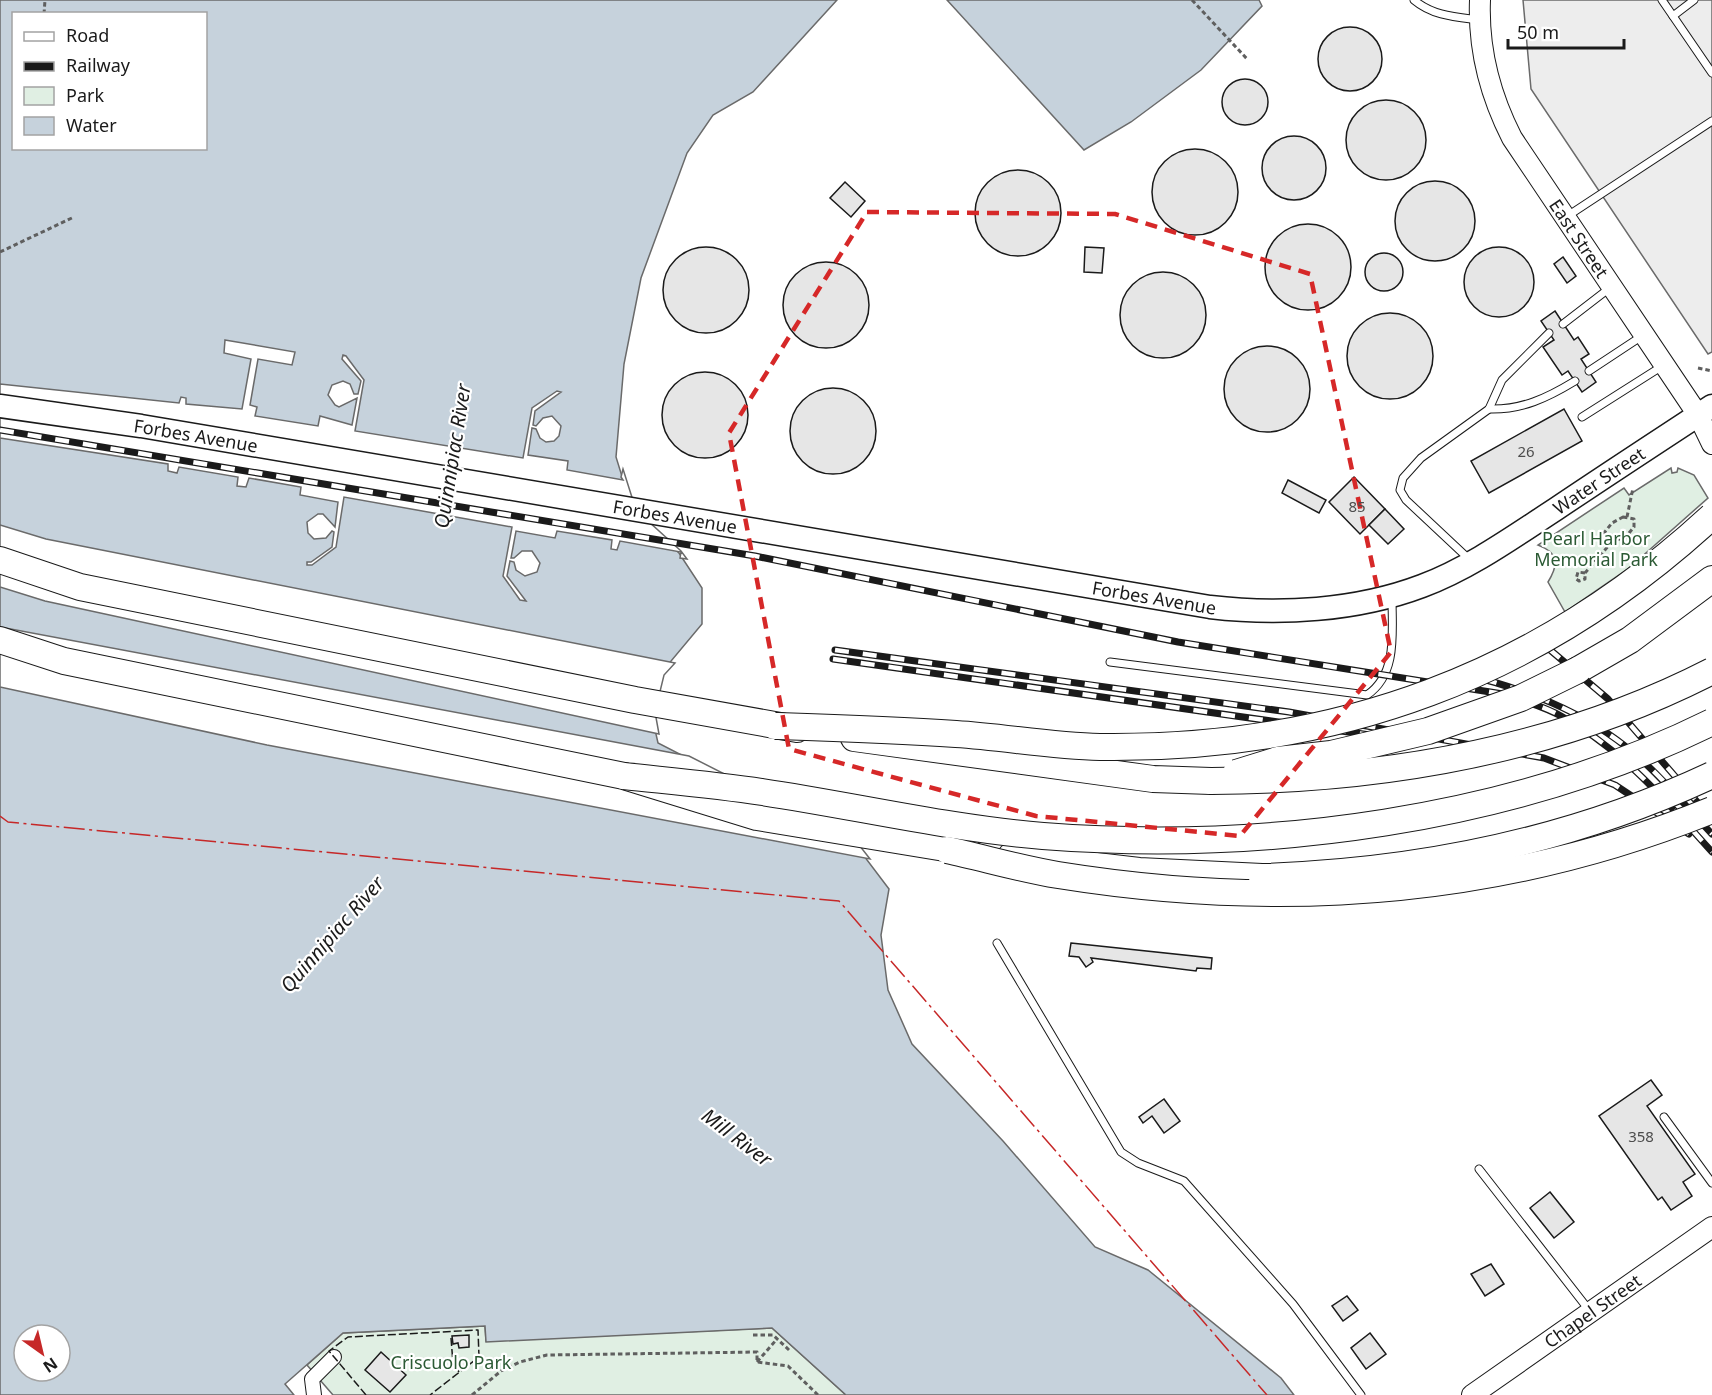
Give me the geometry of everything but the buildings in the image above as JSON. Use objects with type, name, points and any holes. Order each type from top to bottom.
[{"type":"highway","points":[[775,726],[958,734],[1032,744],[1100,747],[1218,740],[1317,725],[1406,702],[1447,688],[1523,653],[1569,627],[1628,587],[1712,516]]},
{"type":"highway","points":[[0,560],[80,587],[775,726],[969,755],[1153,778],[1211,781],[1323,778],[1380,771],[1491,751],[1600,718],[1712,671]]},
{"type":"highway","points":[[1211,781],[1278,760],[1331,754],[1397,740],[1521,698],[1630,640],[1712,579]]},
{"type":"highway","points":[[0,640],[64,661],[624,776],[762,792],[984,830],[1099,839],[1212,838],[1326,830],[1438,812],[1537,787],[1603,766],[1712,722]]},
{"type":"highway","points":[[947,850],[1179,874],[1262,877],[1347,872],[1442,860],[1578,827],[1670,794],[1712,775]]},
{"type":"highway","points":[[624,776],[757,817],[947,850],[1056,874],[1120,884],[1233,893],[1348,892],[1461,881],[1571,858],[1624,843],[1712,810]]},
{"type":"main road","name":"East Street","points":[[1479,10],[1481,46],[1497,108],[1512,138],[1664,366],[1705,411],[1712,444]]},
{"type":"main road","name":"Forbes Avenue","points":[[0,406],[141,426],[1210,607],[1264,611],[1351,603]]},
{"type":"main road","name":"Water Street","points":[[1351,603],[1392,596],[1423,586],[1472,562],[1705,411]]},
{"type":"main road","name":"Chapel Street","points":[[1472,1395],[1712,1227]]},
{"type":"street","points":[[315,1395],[312,1379],[333,1357]]},
{"type":"lane","points":[[1414,0],[1444,15],[1479,10]]},
{"type":"lane","points":[[1662,0],[1712,73]]},
{"type":"lane","points":[[1673,16],[1694,0]]},
{"type":"lane","points":[[1564,218],[1712,121]]},
{"type":"lane","points":[[1563,324],[1611,287]]},
{"type":"lane","points":[[1472,562],[1407,500],[1400,490],[1403,478],[1421,458],[1489,409],[1502,380],[1549,333]]},
{"type":"lane","points":[[1589,371],[1643,335]]},
{"type":"lane","points":[[1582,417],[1664,366]]},
{"type":"lane","points":[[1489,409],[1528,405],[1575,381]]},
{"type":"lane","points":[[1110,662],[1367,695],[1379,687],[1391,656],[1392,596]]},
{"type":"lane","points":[[997,944],[1121,1152],[1138,1163],[1184,1181],[1293,1304],[1361,1395]]},
{"type":"lane","points":[[1664,1117],[1712,1183]]},
{"type":"lane","points":[[1479,1169],[1590,1312]]},
{"type":"path","points":[[1192,0],[1248,60]]},
{"type":"path","points":[[0,252],[74,217]]},
{"type":"path","points":[[1698,368],[1712,370]]},
{"type":"path","points":[[1627,517],[1633,488]]},
{"type":"path","points":[[1585,573],[1611,543],[1625,538],[1634,527],[1634,519],[1627,517],[1617,519],[1604,533],[1605,539],[1611,543]]},
{"type":"path","points":[[753,1335],[773,1335],[789,1350]]},
{"type":"path","points":[[757,1362],[777,1339]]},
{"type":"path","points":[[472,1395],[501,1371],[520,1362],[547,1355],[757,1352],[757,1362]]},
{"type":"path","points":[[757,1362],[788,1366],[818,1395]]},
{"type":"highlighted area","points":[[867,212],[1115,214],[1310,274],[1391,652],[1240,836],[1036,816],[789,749],[729,433]]},
{"type":"green space","name":"Pearl Harbor Memorial Park","points":[[1671,468],[1672,473],[1677,472],[1678,468],[1694,475],[1708,498],[1629,568],[1565,612],[1548,582],[1554,570],[1553,555],[1538,545],[1624,488],[1629,495]]},
{"type":"green space","name":"Criscuolo Park","points":[[485,1326],[486,1341],[772,1328],[846,1395],[333,1395],[307,1365],[343,1333]]},
{"type":"shaded area","points":[[1523,0],[1712,0],[1712,352],[1708,354],[1531,89]]},
{"type":"water","points":[[0,0],[837,0],[753,92],[713,115],[687,153],[641,278],[624,364],[616,457],[633,512],[679,553],[702,588],[702,624],[661,673],[651,712],[658,743],[855,844],[889,889],[881,935],[888,990],[912,1044],[1003,1141],[1095,1247],[1148,1270],[1281,1378],[1294,1395],[846,1395],[772,1328],[486,1342],[485,1326],[343,1333],[285,1384],[294,1395],[0,1395]]},
{"type":"water","points":[[947,0],[1259,0],[1262,6],[1201,70],[1131,122],[1084,150]]},
{"type":"pier","points":[[225,340],[295,352],[292,365],[258,359],[250,405],[257,407],[255,416],[318,426],[320,416],[352,425],[357,398],[339,407],[328,395],[332,385],[343,381],[350,384],[354,394],[358,394],[361,381],[342,359],[343,355],[364,380],[355,431],[523,458],[532,408],[557,391],[561,392],[535,411],[533,425],[536,426],[543,418],[552,416],[561,426],[559,436],[554,441],[546,442],[540,438],[536,429],[532,428],[528,455],[568,461],[567,470],[623,480],[621,477],[623,469],[636,510],[681,551],[687,559],[680,558],[681,552],[620,541],[617,550],[611,549],[612,540],[557,531],[555,538],[516,531],[511,558],[522,551],[532,551],[540,563],[537,572],[525,576],[516,570],[514,562],[510,561],[507,576],[526,601],[520,600],[503,576],[512,527],[344,497],[336,547],[312,565],[307,565],[307,562],[311,562],[332,547],[334,532],[332,531],[326,538],[314,539],[308,533],[307,522],[318,514],[323,514],[335,527],[338,502],[300,495],[301,487],[249,478],[246,487],[237,486],[238,477],[179,467],[177,473],[168,471],[168,464],[0,438],[0,384],[179,403],[181,397],[186,398],[186,404],[242,409],[251,359],[224,353]]},
{"type":"pier","points":[[0,525],[46,539],[675,663],[664,675],[655,712],[659,734],[45,601],[0,587]]},
{"type":"pier","points":[[0,627],[689,756],[856,841],[870,859],[267,745],[0,687]]},
{"type":"railway","points":[[0,430],[755,556],[1178,642],[1509,695],[1555,713],[1604,744],[1642,777],[1712,852]]},
{"type":"railway","points":[[1549,649],[1608,699],[1712,819]]},
{"type":"railway","points":[[835,650],[1289,712],[1544,758],[1615,785],[1689,834]]},
{"type":"railway","points":[[833,659],[1391,738]]},
{"type":"railway","points":[[1456,672],[1528,693],[1595,725],[1646,764],[1712,834]]},
{"type":"fence","points":[[366,1395],[329,1351],[348,1337],[478,1330],[479,1357],[430,1395]]},
{"type":"fence","points":[[451,1338],[453,1363],[459,1372]]},
{"type":"power","points":[[0,816],[8,822],[839,901],[1267,1395]]},
{"type":"water label","name":"Quinnipiac River","points":[[452,456]]},
{"type":"water label","name":"Quinnipiac River","points":[[332,934]]},
{"type":"water label","name":"Mill River","points":[[737,1137]]}]
